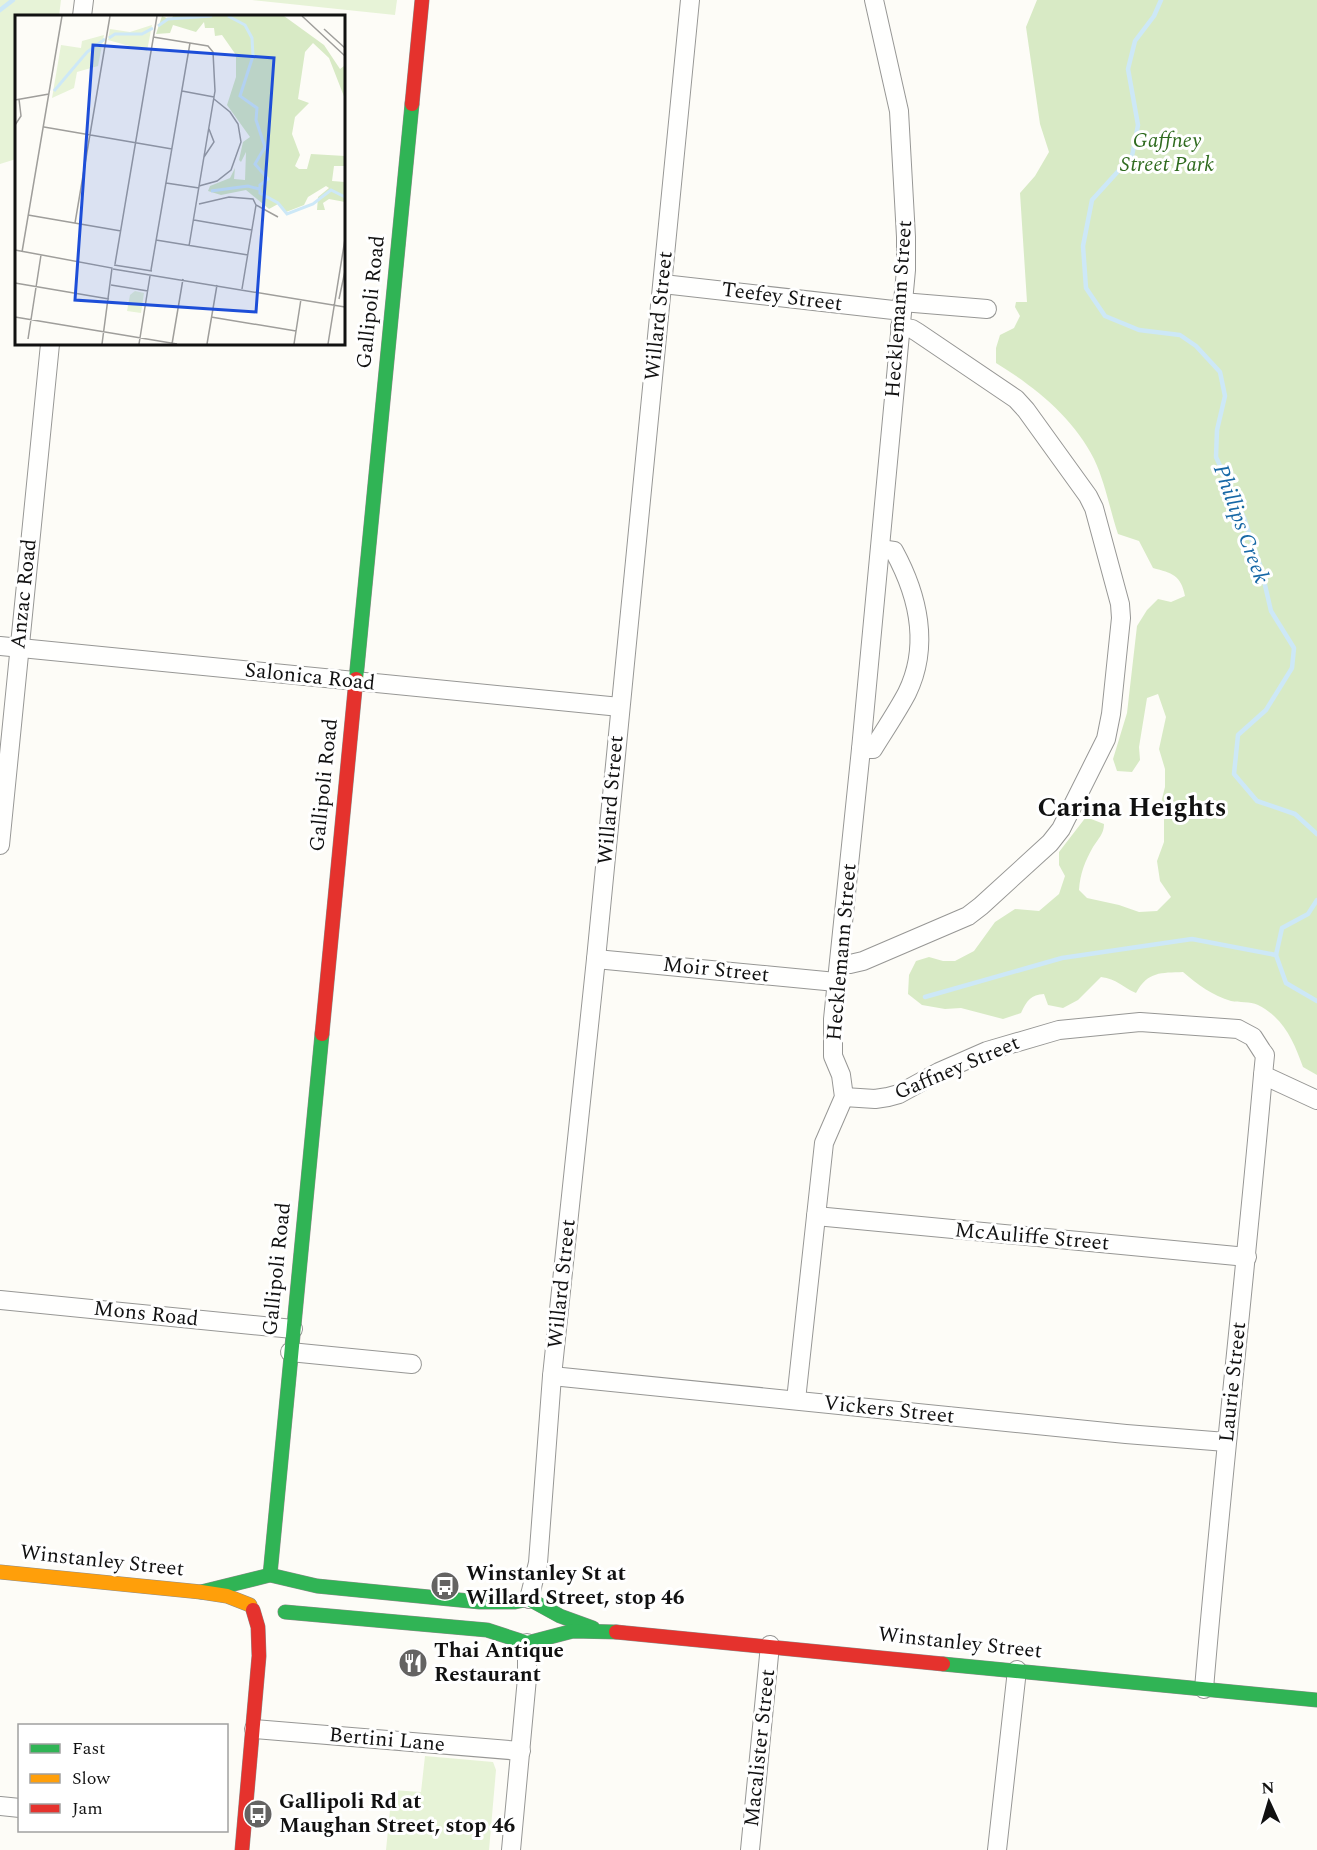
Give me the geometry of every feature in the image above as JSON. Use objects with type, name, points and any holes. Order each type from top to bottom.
[{"type":"street","points":[[82,15],[84,0]]},
{"type":"street","name":"Gallipoli Road","points":[[263,1577],[290,1352],[422,0]]},
{"type":"street","name":"Willard Street","points":[[519,1608],[538,1563],[552,1376],[596,959],[690,0]]},
{"type":"street","name":"Hecklemann Street","points":[[844,1097],[841,1075],[833,1056],[833,1019],[906,270],[899,111],[874,0]]},
{"type":"street","name":"Teefey Street","points":[[663,284],[901,313],[987,309]]},
{"type":"street","points":[[839,963],[850,964],[863,960],[968,916],[1050,843],[1061,829],[1106,739],[1121,627],[1119,604],[1094,508],[1081,484],[1016,399],[912,329],[901,313]]},
{"type":"street","name":"Anzac Road","points":[[0,845],[50,345]]},
{"type":"street","points":[[861,749],[873,749],[907,693],[916,669],[920,640],[916,606],[904,569],[894,551],[880,549]]},
{"type":"street","name":"Salonica Road","points":[[0,646],[620,707]]},
{"type":"street","name":"Moir Street","points":[[596,959],[836,982]]},
{"type":"street","name":"Gaffney Street","points":[[844,1097],[875,1099],[899,1094],[939,1071],[987,1051],[1059,1030],[1140,1022],[1238,1029],[1253,1037],[1265,1055],[1263,1075]]},
{"type":"street","points":[[1263,1075],[1317,1100]]},
{"type":"street","name":"Laurie Street","points":[[1204,1689],[1263,1075]]},
{"type":"street","points":[[796,1400],[824,1143],[844,1097]]},
{"type":"street","name":"McAuliffe Street","points":[[816,1216],[1247,1257]]},
{"type":"street","name":"Mons Road","points":[[0,1300],[292,1329]]},
{"type":"street","points":[[290,1352],[412,1364]]},
{"type":"street","name":"Vickers Street","points":[[552,1376],[1226,1442]]},
{"type":"street","name":"Winstanley Street","points":[[0,1572],[226,1596],[251,1608],[265,1618],[286,1600],[317,1586],[519,1608],[560,1616],[599,1630]]},
{"type":"street","points":[[242,1850],[235,1830],[254,1729],[259,1656],[258,1628],[251,1608],[249,1591],[263,1577]]},
{"type":"street","name":"Winstanley Street","points":[[201,1592],[263,1577],[286,1600],[487,1630],[527,1640],[573,1631],[599,1630],[1317,1700]]},
{"type":"street","points":[[259,1656],[268,1629],[286,1600]]},
{"type":"street","points":[[519,1608],[546,1612],[548,1626],[527,1640],[505,1628],[519,1608]]},
{"type":"street","points":[[511,1850],[527,1678],[527,1640]]},
{"type":"street","name":"Macalister Street","points":[[750,1850],[770,1646]]},
{"type":"street","points":[[997,1850],[1017,1670]]},
{"type":"street","name":"Bertini Lane","points":[[254,1729],[521,1751]]},
{"type":"street","points":[[0,1806],[18,1808]]},
{"type":"green space","points":[[0,0],[61,0],[59,15],[15,15],[15,159],[0,164]]},
{"type":"green space","points":[[252,0],[397,0],[395,15]]},
{"type":"green space","name":"Gaffney Street Park","points":[[1037,0],[1317,0],[1317,1075],[1303,1067],[1287,1032],[1267,1010],[1255,1004],[1231,1001],[1218,996],[1183,972],[1162,973],[1150,977],[1136,993],[1115,981],[1101,977],[1078,1000],[1063,1008],[1048,1005],[1044,994],[1030,999],[1021,1013],[1003,1019],[961,1008],[945,1009],[922,1005],[908,994],[909,975],[916,961],[929,957],[943,961],[955,961],[974,951],[995,922],[1015,909],[1039,911],[1059,894],[1065,876],[1059,865],[1059,852],[1086,817],[1104,824],[1102,834],[1085,863],[1080,878],[1079,890],[1087,898],[1139,912],[1157,911],[1171,897],[1160,881],[1157,861],[1164,842],[1164,816],[1160,807],[1165,787],[1165,769],[1159,749],[1166,717],[1158,694],[1147,698],[1139,747],[1140,760],[1132,772],[1117,771],[1113,759],[1127,713],[1137,626],[1147,610],[1158,599],[1171,602],[1185,596],[1183,589],[1175,576],[1153,568],[1139,541],[1118,534],[1098,468],[1076,430],[1052,404],[1025,382],[996,363],[996,348],[1000,335],[1014,328],[1020,316],[1015,307],[1016,302],[1027,302],[1020,193],[1035,176],[1049,152],[1040,124],[1026,27]]},
{"type":"green space","points":[[425,1756],[493,1762],[496,1770],[489,1850],[386,1850],[392,1790],[421,1792]]},
{"type":"waterway","name":"Phillips Creek","points":[[0,10],[13,0]]},
{"type":"waterway","name":"Phillips Creek","points":[[1161,0],[1154,16],[1135,41],[1128,69],[1138,125],[1132,156],[1092,200],[1083,246],[1086,288],[1105,316],[1139,330],[1180,335],[1196,346],[1220,372],[1225,396],[1217,430],[1216,457],[1244,518],[1261,568],[1271,611],[1294,648],[1292,668],[1266,710],[1238,735],[1234,774],[1257,801],[1295,814],[1317,834]]},
{"type":"waterway","name":"Phillips Creek","points":[[1317,900],[1308,914],[1282,928],[1276,955],[1286,983],[1317,1001]]},
{"type":"waterway","points":[[925,997],[1062,958],[1192,939],[1276,955]]},
{"type":"traffic: fast","points":[[356,679],[412,104]]},
{"type":"traffic: fast","points":[[270,1575],[322,1034]]},
{"type":"traffic: fast","points":[[201,1592],[270,1575],[317,1586],[480,1602],[515,1602],[529,1599],[560,1616],[593,1628]]},
{"type":"traffic: fast","points":[[285,1612],[487,1630],[527,1643],[573,1631],[616,1632]]},
{"type":"traffic: fast","points":[[943,1664],[1317,1700]]},
{"type":"traffic: slow","points":[[0,1572],[201,1592],[227,1596],[250,1605]]},
{"type":"traffic: jam","points":[[412,104],[422,0]]},
{"type":"traffic: jam","points":[[322,1034],[356,679]]},
{"type":"traffic: jam","points":[[242,1850],[259,1656],[258,1627],[253,1610]]},
{"type":"traffic: jam","points":[[616,1632],[943,1664]]},
{"type":"place","name":"Winstanley St at Willard Street, stop 46","points":[[445,1586]]},
{"type":"place","name":"Thai Antique Restaurant","points":[[413,1663]]},
{"type":"place","name":"Gallipoli Rd at Maughan Street, stop 46","points":[[258,1814]]},
{"type":"district","name":"Carina Heights","points":[[1132,808]]}]
